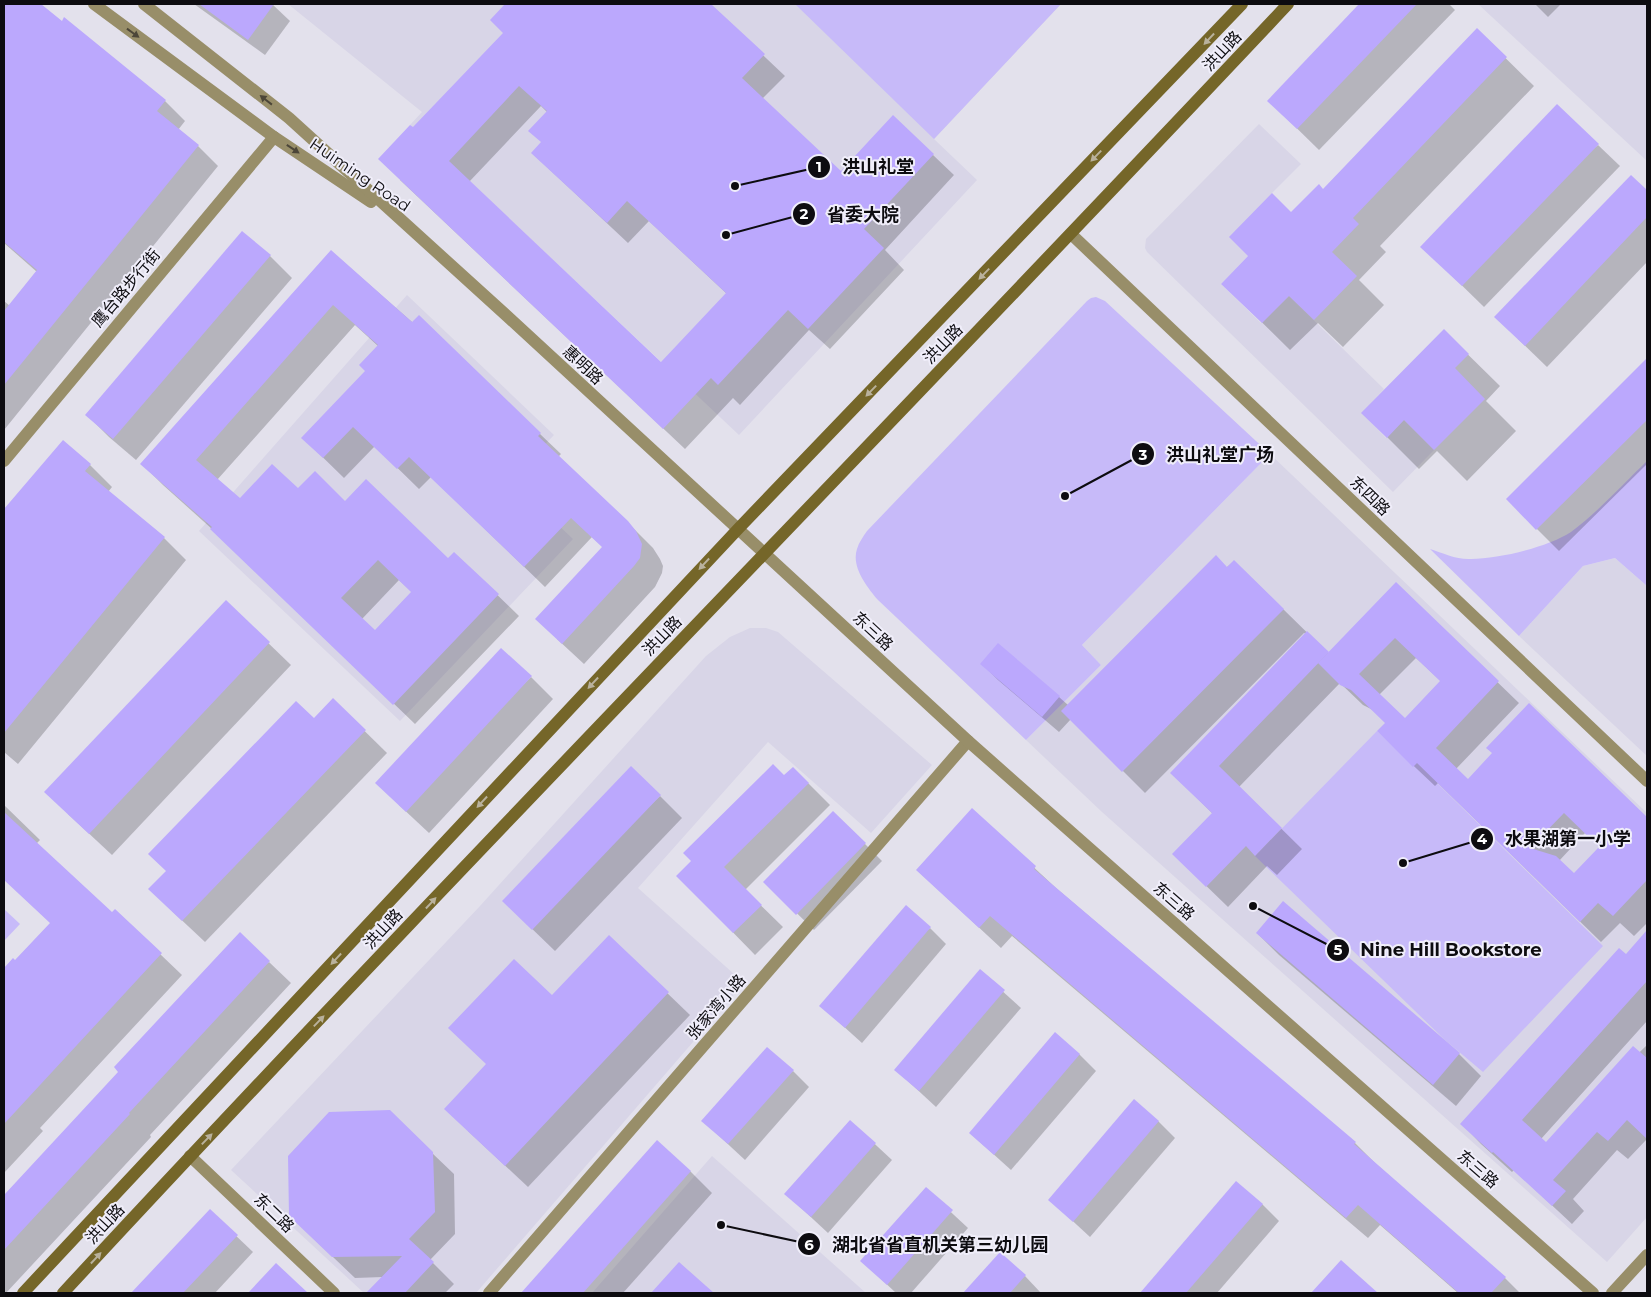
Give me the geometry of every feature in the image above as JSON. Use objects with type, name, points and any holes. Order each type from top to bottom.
[{"type":"main road","name":"洪山路","points":[[24,1293],[738,529],[1242,4]]},
{"type":"main road","name":"洪山路","points":[[63,1293],[190,1156],[764,553],[1071,234],[1288,4]]},
{"type":"street","name":"Huiming Road","points":[[94,4],[274,136],[406,226]]},
{"type":"street","name":"Huiming Road","points":[[144,4],[289,118],[406,226]]},
{"type":"street","name":"鹰台路步行街","points":[[4,461],[274,136]]},
{"type":"street","name":"惠明路","points":[[406,226],[738,529]]},
{"type":"street","name":"东四路","points":[[1071,234],[1647,781]]},
{"type":"street","name":"东三路","points":[[738,529],[968,741],[1593,1293]]},
{"type":"street","name":"张家湾小路","points":[[489,1293],[968,741]]},
{"type":"street","name":"东二路","points":[[190,1156],[334,1293]]},
{"type":"street","points":[[1612,1293],[1647,1255]]},
{"type":"shaded area","points":[[288,4],[1061,4],[934,139],[977,180],[739,435],[410,125],[422,112]]},
{"type":"shaded area","points":[[795,4],[1061,4],[934,139]]},
{"type":"shaded area","points":[[1478,4],[1647,4],[1647,161]]},
{"type":"shaded area","points":[[1259,124],[1301,164],[1272,193],[1248,256],[1221,284],[1261,323],[1289,296],[1384,389],[1362,413],[1386,438],[1404,420],[1434,450],[1393,492],[1145,248],[1146,239]]},
{"type":"shaded area","points":[[407,295],[554,435],[511,480],[573,539],[400,721],[199,531]]},
{"type":"shaded area","points":[[1096,297],[1105,301],[1270,454],[1082,645],[1101,665],[1026,740],[878,600],[858,570],[856,563],[857,549],[867,531],[1087,301]]},
{"type":"shaded area","points":[[1270,454],[1647,813],[1647,1217],[1607,1262],[1102,812],[1026,740],[1101,665],[1082,645]]},
{"type":"shaded area","points":[[1647,461],[1647,586],[1615,558],[1583,566],[1519,636],[1430,549],[1466,559],[1495,557],[1550,543],[1571,532],[1581,524]]},
{"type":"shaded area","points":[[1615,558],[1647,586],[1647,756],[1519,636],[1583,566]]},
{"type":"shaded area","points":[[750,628],[766,628],[778,632],[932,765],[871,833],[768,742],[638,888],[744,983],[476,1293],[364,1293],[231,1170],[480,906],[706,656],[730,637]]},
{"type":"shaded area","points":[[1377,731],[1413,766],[1421,758],[1438,784],[1603,946],[1483,1072],[1445,1040],[1255,856]]},
{"type":"shaded area","points":[[4,909],[20,924],[4,941]]},
{"type":"shaded area","points":[[712,1156],[866,1293],[592,1293]]},
{"type":"building","points":[[4,4],[41,4],[62,21],[64,17],[166,100],[157,111],[199,145],[4,385],[4,311],[37,270],[4,242]]},
{"type":"building","points":[[199,4],[274,4],[248,40]]},
{"type":"building","points":[[505,4],[711,4],[765,54],[742,78],[841,171],[893,115],[934,154],[864,229],[884,248],[808,329],[788,310],[718,385],[711,378],[663,429],[378,159],[410,125],[413,127],[503,33],[490,20]],"holes":[[[519,86],[547,111],[528,131],[541,142],[531,153],[607,223],[627,201],[726,293],[661,362],[449,161]]]},
{"type":"building","points":[[1359,4],[1417,4],[1297,129],[1267,101]]},
{"type":"building","points":[[1477,28],[1507,57],[1353,218],[1359,224],[1332,252],[1357,276],[1314,320],[1289,296],[1262,323],[1221,284],[1248,256],[1229,237],[1272,193],[1291,212],[1319,184],[1323,189]]},
{"type":"building","points":[[1557,104],[1599,144],[1462,286],[1420,247]]},
{"type":"building","points":[[1631,175],[1647,190],[1647,217],[1525,346],[1494,317]]},
{"type":"building","points":[[242,231],[271,255],[113,439],[85,415]]},
{"type":"building","points":[[331,250],[412,322],[419,315],[541,433],[538,436],[628,521],[636,531],[642,544],[640,558],[562,644],[535,619],[602,547],[571,518],[524,567],[409,457],[397,469],[353,427],[323,458],[301,438],[365,371],[359,365],[378,345],[333,305],[196,460],[240,498],[272,464],[298,488],[315,471],[345,501],[366,479],[448,558],[454,552],[499,594],[393,705],[210,529],[212,527],[140,464]],"holes":[[[378,560],[411,592],[375,630],[341,598]]]},
{"type":"building","points":[[1444,329],[1469,354],[1455,368],[1485,399],[1434,450],[1404,420],[1387,438],[1361,413]]},
{"type":"building","points":[[1647,358],[1647,420],[1536,530],[1506,499]]},
{"type":"building","points":[[63,440],[91,464],[85,471],[165,537],[4,733],[4,509]]},
{"type":"building","points":[[1216,555],[1227,567],[1234,560],[1284,609],[1122,772],[1061,711]]},
{"type":"building","points":[[1396,582],[1499,681],[1436,748],[1468,779],[1492,753],[1486,748],[1529,703],[1647,817],[1647,880],[1613,916],[1598,903],[1580,922],[1417,763],[1413,767],[1377,731],[1385,723],[1351,690],[1340,685],[1318,663]],"holes":[[[1395,638],[1440,681],[1405,718],[1359,674]],[[1564,813],[1599,847],[1574,873],[1556,856],[1530,848]]]},
{"type":"building","points":[[226,600],[270,642],[89,834],[44,792]]},
{"type":"building","points":[[1307,631],[1329,652],[1219,766],[1282,828],[1255,856],[1246,846],[1206,887],[1172,854],[1212,813],[1170,773]]},
{"type":"building","points":[[998,643],[1060,696],[1042,717],[980,664]]},
{"type":"building","points":[[501,648],[532,676],[406,812],[375,783]]},
{"type":"building","points":[[333,698],[366,730],[182,921],[148,889],[166,871],[148,854],[296,701],[314,718]]},
{"type":"building","points":[[773,764],[784,775],[793,767],[809,783],[724,867],[762,905],[733,933],[676,876],[691,861],[683,853]]},
{"type":"building","points":[[631,766],[661,795],[532,930],[502,901]]},
{"type":"building","points":[[972,808],[1036,866],[1034,869],[1356,1142],[1354,1144],[1506,1277],[1491,1293],[1459,1293],[1358,1205],[1346,1218],[990,916],[979,928],[916,870]]},
{"type":"building","points":[[833,811],[866,843],[796,915],[763,882]]},
{"type":"building","points":[[4,812],[112,912],[115,909],[162,953],[4,1124],[4,968],[13,958],[15,960],[50,923],[4,880]]},
{"type":"building","points":[[1283,901],[1460,1053],[1433,1085],[1256,933]]},
{"type":"building","points":[[906,905],[931,927],[845,1028],[819,1006]]},
{"type":"building","points":[[1647,930],[1647,981],[1522,1120],[1546,1142],[1633,1046],[1647,1058],[1647,1139],[1627,1120],[1608,1141],[1597,1132],[1553,1180],[1566,1191],[1552,1206],[1460,1124],[1619,948],[1626,954]]},
{"type":"building","points":[[240,932],[270,961],[4,1250],[4,1195],[118,1072],[114,1067]]},
{"type":"building","points":[[609,935],[669,992],[505,1166],[444,1109],[486,1064],[448,1028],[514,959],[552,995]]},
{"type":"building","points":[[980,969],[1005,990],[919,1091],[894,1070]]},
{"type":"building","points":[[1055,1032],[1080,1054],[994,1155],[969,1133]]},
{"type":"building","points":[[767,1047],[794,1070],[728,1144],[701,1121]]},
{"type":"building","points":[[1134,1099],[1159,1121],[1073,1222],[1048,1200]]},
{"type":"building","points":[[390,1110],[433,1152],[435,1212],[409,1239],[434,1262],[405,1293],[366,1293],[402,1256],[332,1257],[289,1216],[288,1156],[329,1112]]},
{"type":"building","points":[[850,1120],[876,1143],[811,1217],[784,1194]]},
{"type":"building","points":[[657,1140],[691,1171],[583,1293],[521,1293]]},
{"type":"building","points":[[1236,1181],[1263,1204],[1186,1293],[1140,1293]]},
{"type":"building","points":[[926,1187],[953,1210],[887,1285],[860,1261]]},
{"type":"building","points":[[210,1209],[238,1235],[183,1293],[131,1293]]},
{"type":"building","points":[[1000,1252],[1026,1275],[1010,1293],[963,1293]]},
{"type":"building","points":[[1341,1260],[1378,1293],[1311,1293]]},
{"type":"building","points":[[679,1262],[714,1293],[651,1293]]},
{"type":"building","points":[[276,1263],[308,1293],[248,1293]]},
{"type":"place","name":"洪山礼堂","points":[[735,186]]},
{"type":"place","name":"省委大院","points":[[726,235]]},
{"type":"place","name":"洪山礼堂广场","points":[[1065,496]]},
{"type":"place","name":"水果湖第一小学","points":[[1403,863]]},
{"type":"place","name":"Nine Hill Bookstore","points":[[1253,906]]},
{"type":"place","name":"湖北省省直机关第三幼儿园","points":[[721,1225]]}]
